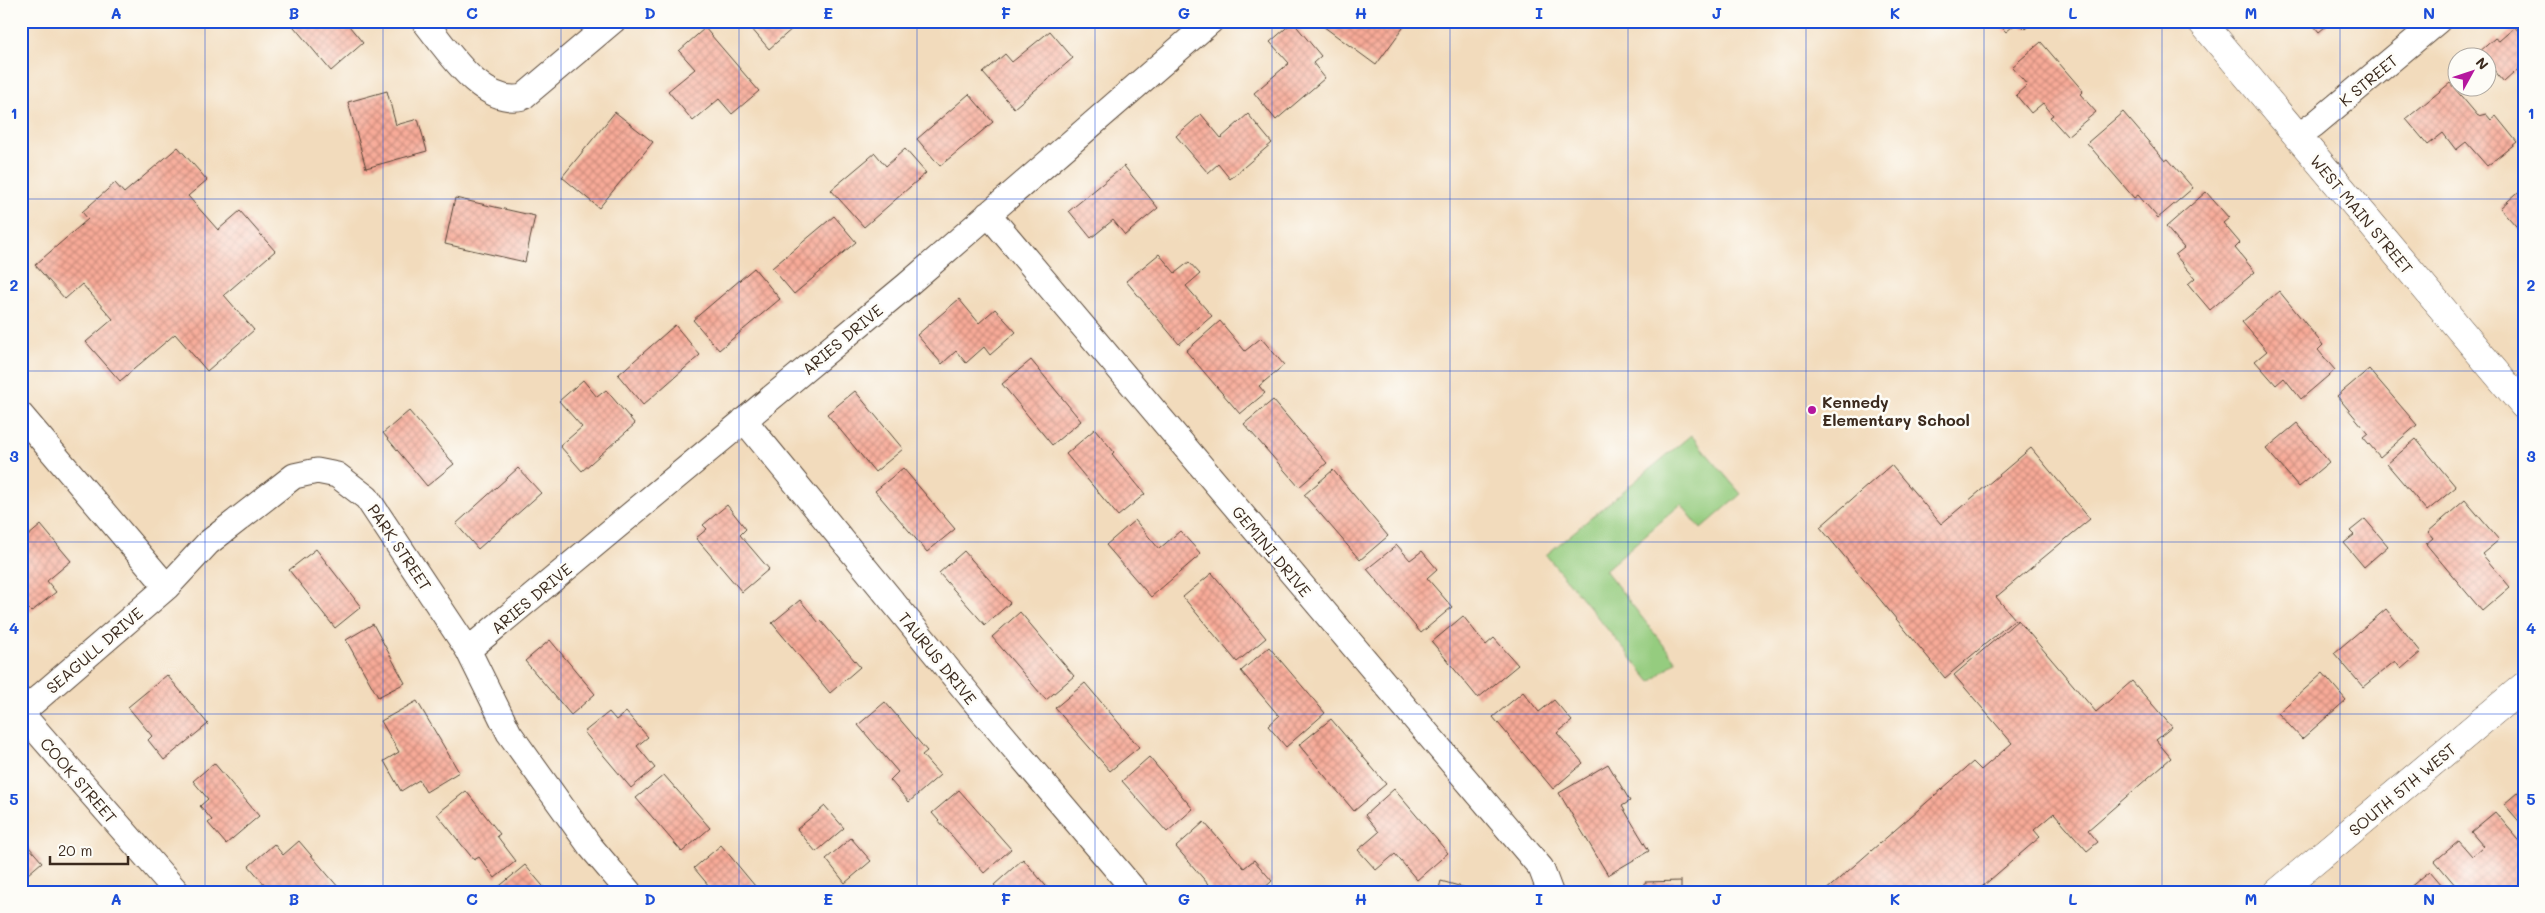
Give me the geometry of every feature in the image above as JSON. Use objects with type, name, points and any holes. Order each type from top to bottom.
[{"type":"main road","name":"WEST MAIN STREET","points":[[2201,21],[2524,406]]},
{"type":"main road","name":"SOUTH 5TH WEST","points":[[2278,892],[2524,686]]},
{"type":"street","points":[[424,21],[476,82],[494,95],[510,100],[523,96],[613,21]]},
{"type":"street","name":"ARIES DRIVE","points":[[468,650],[988,214],[1210,21]]},
{"type":"street","name":"K STREET","points":[[2298,136],[2316,124],[2438,21]]},
{"type":"street","name":"GEMINI DRIVE","points":[[988,214],[1540,868],[1550,892]]},
{"type":"street","points":[[21,415],[168,587]]},
{"type":"street","name":"TAURUS DRIVE","points":[[744,420],[978,707],[1136,892]]},
{"type":"street","name":"PARK STREET","points":[[168,587],[208,543],[294,476],[317,471],[337,475],[367,498],[468,650],[509,733],[590,846],[629,892]]},
{"type":"street","name":"SEAGULL DRIVE","points":[[21,713],[168,587]]},
{"type":"street","name":"COOK STREET","points":[[21,713],[177,892]]},
{"type":"green space","points":[[1691,435],[1741,494],[1701,529],[1681,504],[1605,570],[1676,661],[1651,682],[1546,555]]},
{"type":"building","points":[[289,21],[345,21],[363,43],[331,71]]},
{"type":"building","points":[[745,21],[801,21],[769,49]]},
{"type":"building","points":[[1316,21],[1408,21],[1376,65]]},
{"type":"building","points":[[1996,21],[2034,21],[2025,29],[2018,22],[2006,32]]},
{"type":"building","points":[[2310,21],[2332,21],[2319,32]]},
{"type":"building","points":[[1293,22],[1321,56],[1313,63],[1325,78],[1276,120],[1254,93],[1289,63],[1270,42]]},
{"type":"building","points":[[2524,26],[2524,64],[2504,82],[2498,75],[2498,48],[2484,48],[2495,38],[2499,41],[2515,27],[2518,31]]},
{"type":"building","points":[[705,28],[759,91],[732,114],[719,99],[693,121],[668,91],[695,69],[679,51]]},
{"type":"building","points":[[1050,31],[1073,58],[1014,108],[983,73],[1005,54],[1012,62]]},
{"type":"building","points":[[2041,42],[2083,91],[2080,94],[2096,112],[2067,136],[2050,117],[2053,115],[2043,103],[2031,113],[2016,95],[2027,85],[2012,67]]},
{"type":"building","points":[[2448,85],[2448,98],[2463,98],[2478,116],[2486,114],[2491,120],[2496,116],[2517,142],[2487,166],[2466,142],[2456,150],[2443,133],[2428,145],[2406,119]]},
{"type":"building","points":[[387,91],[396,125],[418,119],[427,151],[366,168],[348,102]]},
{"type":"building","points":[[969,94],[993,122],[940,166],[917,139]]},
{"type":"building","points":[[615,112],[653,142],[599,208],[562,177]]},
{"type":"building","points":[[2123,112],[2165,161],[2168,159],[2193,188],[2158,218],[2138,195],[2134,198],[2087,143]]},
{"type":"building","points":[[1201,114],[1221,138],[1248,114],[1272,143],[1230,179],[1218,164],[1208,173],[1176,136]]},
{"type":"building","points":[[178,147],[207,180],[188,196],[218,230],[240,211],[275,251],[224,295],[254,330],[207,371],[175,334],[120,381],[86,342],[113,319],[82,284],[65,299],[35,265],[88,219],[82,212],[115,183],[124,193]]},
{"type":"building","points":[[905,149],[926,173],[864,227],[831,190],[875,153],[886,166]]},
{"type":"building","points":[[1124,166],[1158,208],[1125,235],[1113,220],[1091,238],[1069,211]]},
{"type":"building","points":[[2524,187],[2524,235],[2500,208]]},
{"type":"building","points":[[2206,192],[2229,218],[2223,223],[2240,243],[2235,248],[2255,272],[2210,310],[2188,284],[2195,278],[2175,255],[2184,248],[2166,227]]},
{"type":"building","points":[[455,198],[535,216],[525,262],[445,244]]},
{"type":"building","points":[[834,216],[856,242],[794,294],[772,268]]},
{"type":"building","points":[[1159,254],[1175,273],[1189,262],[1200,274],[1186,286],[1212,316],[1179,344],[1126,281]]},
{"type":"building","points":[[754,268],[780,299],[719,350],[693,320]]},
{"type":"building","points":[[2279,291],[2323,345],[2318,350],[2335,370],[2301,399],[2284,378],[2276,385],[2255,361],[2267,351],[2242,322]]},
{"type":"building","points":[[959,299],[979,323],[995,309],[1016,332],[990,355],[984,347],[966,363],[956,351],[942,364],[917,335]]},
{"type":"building","points":[[1220,321],[1245,351],[1261,338],[1284,365],[1259,386],[1265,393],[1240,414],[1186,351]]},
{"type":"building","points":[[675,325],[700,355],[643,405],[618,375]]},
{"type":"building","points":[[1031,360],[1081,421],[1052,445],[1002,384]]},
{"type":"building","points":[[2369,369],[2417,425],[2380,457],[2363,437],[2368,433],[2337,396]]},
{"type":"building","points":[[583,380],[597,397],[606,390],[635,424],[582,471],[560,446],[582,427],[559,401]]},
{"type":"building","points":[[855,391],[903,449],[875,472],[827,414]]},
{"type":"building","points":[[1273,400],[1327,463],[1299,487],[1244,424]]},
{"type":"building","points":[[409,411],[454,464],[427,486],[383,433]]},
{"type":"building","points":[[2297,423],[2329,462],[2299,487],[2266,449]]},
{"type":"building","points":[[1095,429],[1114,452],[1112,454],[1145,494],[1118,516],[1066,454]]},
{"type":"building","points":[[2416,439],[2456,487],[2427,511],[2387,464]]},
{"type":"building","points":[[2031,448],[2090,519],[1996,597],[2015,619],[1945,678],[1820,527],[1891,465],[1941,524]]},
{"type":"building","points":[[518,468],[541,493],[478,549],[456,524]]},
{"type":"building","points":[[903,468],[955,529],[927,552],[875,491]]},
{"type":"building","points":[[1333,470],[1388,536],[1360,560],[1304,495]]},
{"type":"building","points":[[2465,500],[2499,540],[2482,554],[2510,587],[2482,611],[2426,544],[2433,538],[2428,532]]},
{"type":"building","points":[[727,505],[746,529],[740,535],[769,569],[742,592],[696,538],[707,529],[703,525]]},
{"type":"building","points":[[2365,519],[2388,546],[2364,567],[2344,543],[2354,535],[2350,531]]},
{"type":"building","points":[[1135,520],[1159,549],[1180,531],[1201,554],[1151,597],[1106,545]]},
{"type":"building","points":[[41,525],[71,561],[47,581],[56,592],[31,612],[21,601],[21,542]]},
{"type":"building","points":[[1397,545],[1410,560],[1422,551],[1437,569],[1427,578],[1452,607],[1421,633],[1367,569]]},
{"type":"building","points":[[316,549],[361,607],[335,628],[289,570]]},
{"type":"building","points":[[964,551],[1010,603],[985,625],[939,573]]},
{"type":"building","points":[[1212,573],[1266,638],[1237,662],[1183,597]]},
{"type":"building","points":[[800,600],[819,623],[821,621],[860,667],[830,693],[772,623]]},
{"type":"building","points":[[2386,609],[2421,652],[2401,669],[2395,661],[2363,687],[2334,653]]},
{"type":"building","points":[[1020,612],[1074,676],[1046,700],[992,637]]},
{"type":"building","points":[[1463,616],[1486,645],[1494,638],[1518,665],[1478,698],[1432,642]]},
{"type":"building","points":[[2018,620],[2096,712],[2132,681],[2172,727],[2156,740],[2171,758],[2088,830],[2098,842],[2087,851],[2054,813],[2034,830],[2040,837],[1976,892],[1824,892],[1973,762],[1981,770],[2012,743],[1954,675]]},
{"type":"building","points":[[373,624],[405,683],[378,697],[346,640]]},
{"type":"building","points":[[550,640],[595,694],[571,715],[525,661]]},
{"type":"building","points":[[1269,647],[1325,713],[1286,747],[1268,726],[1279,716],[1241,671]]},
{"type":"building","points":[[2323,673],[2346,700],[2302,739],[2278,713]]},
{"type":"building","points":[[167,675],[208,724],[164,760],[148,740],[152,736],[128,707]]},
{"type":"building","points":[[1085,683],[1139,747],[1110,771],[1055,708]]},
{"type":"building","points":[[1523,692],[1539,712],[1554,700],[1572,721],[1557,733],[1583,763],[1553,789],[1493,717]]},
{"type":"building","points":[[417,701],[459,772],[426,792],[419,780],[401,791],[384,761],[399,752],[381,721]]},
{"type":"building","points":[[885,702],[927,751],[922,755],[940,775],[909,802],[890,780],[898,772],[858,725]]},
{"type":"building","points":[[609,712],[616,720],[626,712],[648,737],[637,746],[655,768],[631,788],[584,732]]},
{"type":"building","points":[[1331,719],[1386,784],[1354,811],[1299,745]]},
{"type":"building","points":[[1149,757],[1193,809],[1167,832],[1122,781]]},
{"type":"building","points":[[214,763],[259,816],[226,844],[208,823],[212,820],[200,806],[208,799],[193,781]]},
{"type":"building","points":[[1608,764],[1630,801],[1622,806],[1649,851],[1608,875],[1559,793]]},
{"type":"building","points":[[664,775],[710,828],[682,852],[636,798]]},
{"type":"building","points":[[2524,787],[2524,827],[2504,804]]},
{"type":"building","points":[[1394,789],[1448,853],[1417,880],[1395,854],[1376,870],[1358,850],[1379,832],[1365,815]]},
{"type":"building","points":[[959,790],[1011,849],[984,873],[932,813]]},
{"type":"building","points":[[466,791],[500,834],[497,836],[516,861],[495,878],[479,857],[474,860],[437,814]]},
{"type":"building","points":[[825,806],[844,828],[816,852],[797,829]]},
{"type":"building","points":[[2495,812],[2524,846],[2524,888],[2519,892],[2461,892],[2435,861],[2459,841],[2472,856],[2483,846],[2471,832]]},
{"type":"building","points":[[1204,822],[1244,868],[1254,860],[1272,881],[1260,892],[1215,892],[1176,847]]},
{"type":"building","points":[[21,838],[42,862],[21,880]]},
{"type":"building","points":[[851,838],[871,861],[845,883],[826,859]]},
{"type":"building","points":[[299,841],[339,888],[335,892],[271,892],[249,866],[274,844],[283,855]]},
{"type":"building","points":[[721,845],[760,892],[714,892],[694,868]]},
{"type":"building","points":[[1023,859],[1051,892],[1001,892],[994,885]]},
{"type":"building","points":[[525,865],[548,892],[497,892],[495,890]]},
{"type":"building","points":[[2430,871],[2448,892],[2404,892]]},
{"type":"building","points":[[1441,881],[1473,890],[1473,892],[1438,892]]},
{"type":"building","points":[[1681,881],[1681,892],[1645,892],[1645,882]]},
{"type":"place","name":"Kennedy Elementary School","points":[[1812,410]]}]
